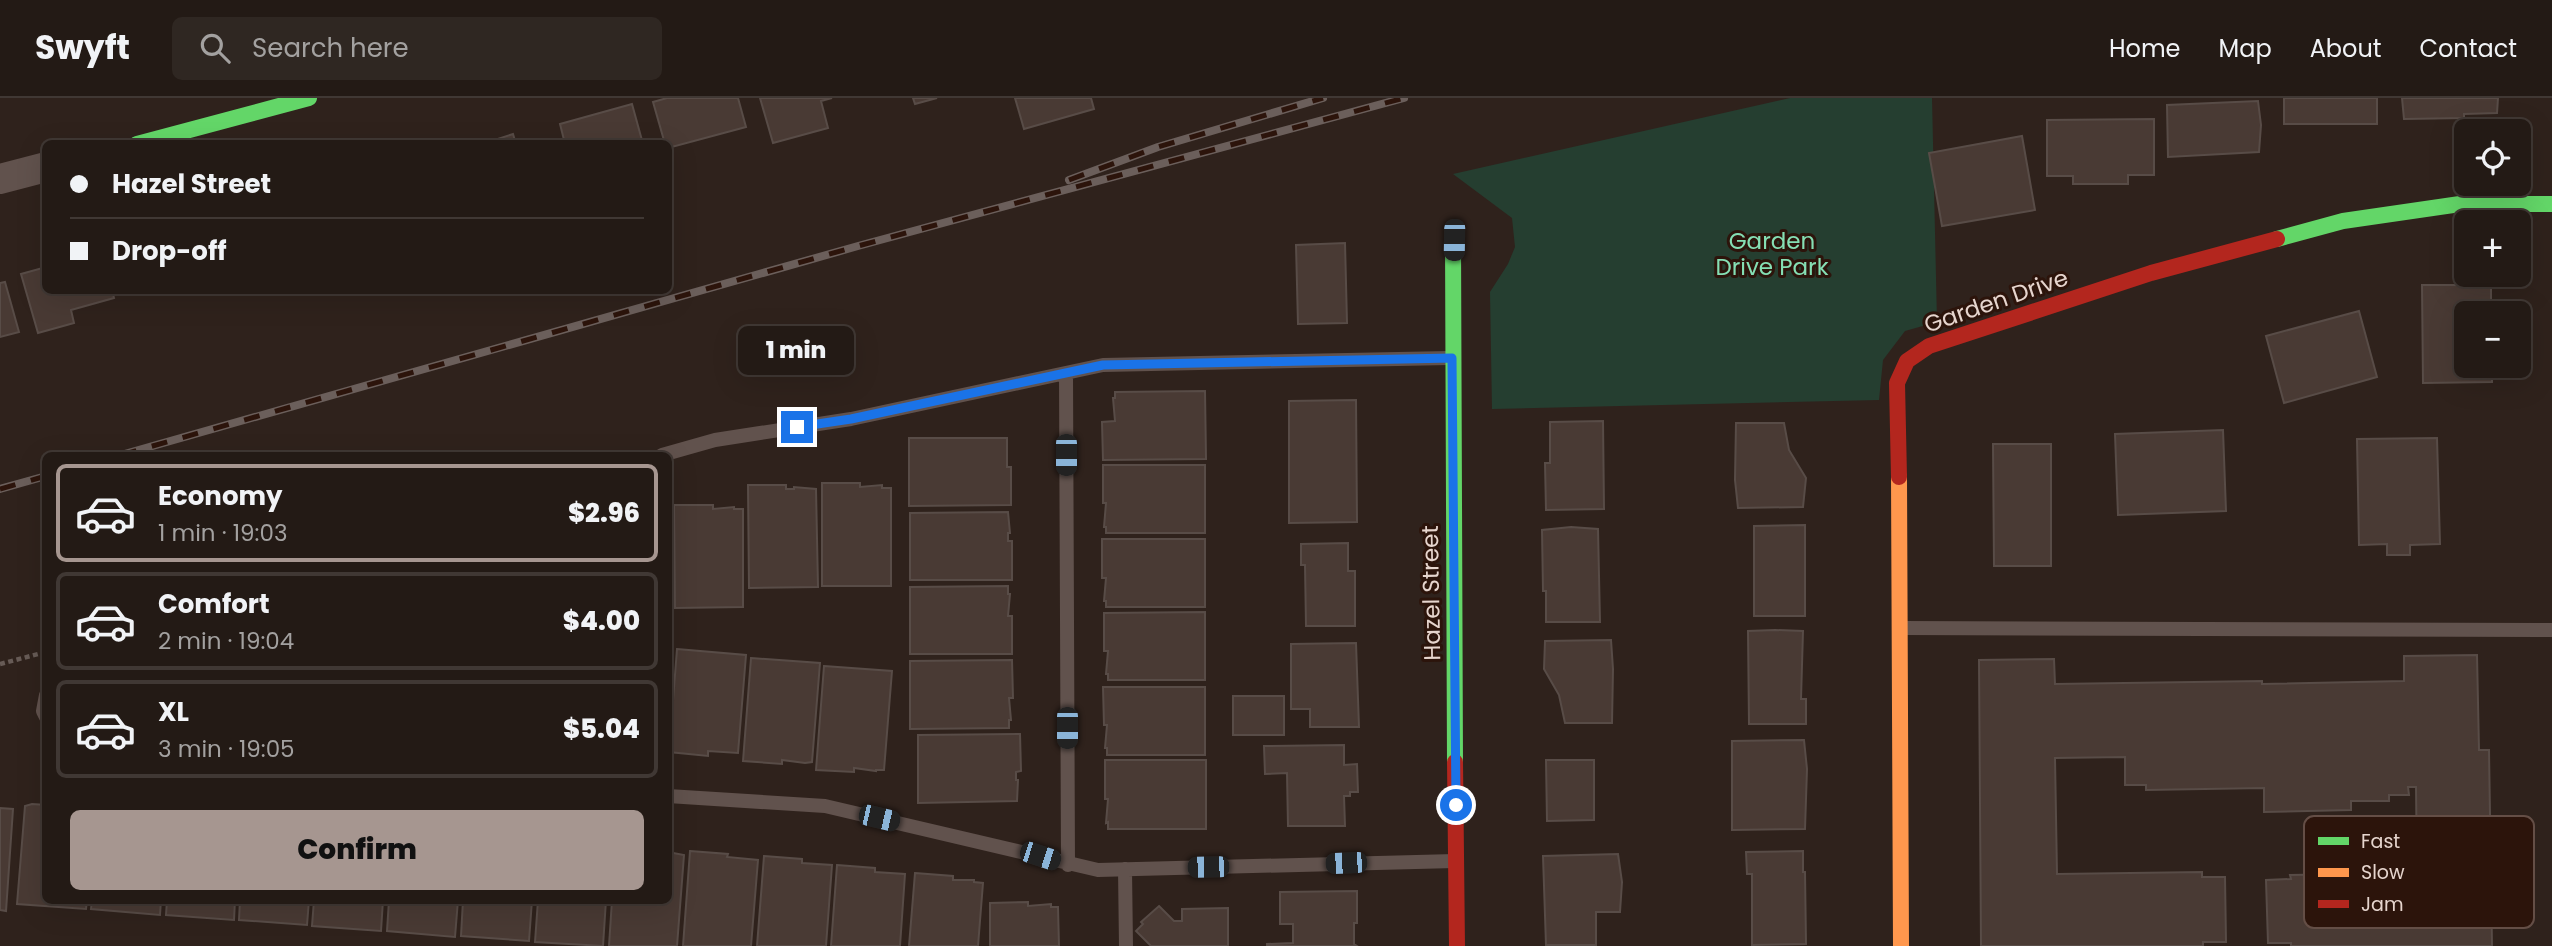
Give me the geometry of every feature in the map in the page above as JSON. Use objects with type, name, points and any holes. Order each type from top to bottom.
[{"type":"street","points":[[151,140],[309,98]]},
{"type":"street","points":[[0,179],[42,168]]},
{"type":"street","name":"Garden Drive","points":[[1901,946],[1901,628],[1897,383],[1907,361],[1929,346],[2151,273],[2343,221],[2460,204],[2552,204]]},
{"type":"street","name":"Hazel Street","points":[[1454,240],[1452,358],[1457,946]]},
{"type":"lane","points":[[672,452],[715,440],[851,419],[1103,365],[1452,358]]},
{"type":"lane","points":[[1066,373],[1068,865]]},
{"type":"lane","points":[[1901,628],[2552,630]]},
{"type":"lane","points":[[672,796],[825,806],[1098,870],[1457,860]]},
{"type":"lane","points":[[1125,869],[1126,946]]},
{"type":"path","points":[[0,664],[42,653]]},
{"type":"green space","name":"Garden Drive Park","points":[[1790,98],[1932,98],[1937,322],[1905,331],[1883,360],[1879,400],[1492,409],[1490,292],[1508,264],[1515,247],[1512,218],[1453,174]]},
{"type":"building","points":[[667,98],[738,98],[746,127],[672,147],[672,140],[664,140],[653,102]]},
{"type":"building","points":[[760,98],[832,98],[821,101],[828,128],[773,143]]},
{"type":"building","points":[[913,98],[937,98],[915,104]]},
{"type":"building","points":[[1015,98],[1091,98],[1094,109],[1024,129]]},
{"type":"building","points":[[2284,98],[2377,98],[2377,124],[2284,124]]},
{"type":"building","points":[[2402,98],[2498,98],[2497,113],[2464,114],[2464,118],[2404,119]]},
{"type":"building","points":[[2258,101],[2261,125],[2259,152],[2168,157],[2167,105]]},
{"type":"building","points":[[632,104],[642,140],[564,140],[560,124]]},
{"type":"building","points":[[2154,119],[2154,175],[2128,175],[2128,184],[2073,184],[2073,176],[2047,176],[2047,120]]},
{"type":"building","points":[[513,134],[515,140],[494,140]]},
{"type":"building","points":[[2022,136],[2035,210],[1942,226],[1929,153]]},
{"type":"building","points":[[1345,243],[1347,323],[1298,324],[1296,245]]},
{"type":"building","points":[[42,268],[42,294],[113,294],[114,298],[71,310],[74,323],[38,333],[21,274]]},
{"type":"building","points":[[5,282],[19,332],[0,337],[0,283]]},
{"type":"building","points":[[2422,285],[2491,287],[2491,301],[2454,301],[2454,378],[2492,378],[2492,382],[2423,383]]},
{"type":"building","points":[[2359,311],[2377,377],[2284,403],[2266,336]]},
{"type":"building","points":[[1205,391],[1206,459],[1103,460],[1102,422],[1115,421],[1115,392]]},
{"type":"building","points":[[1356,400],[1357,522],[1289,523],[1289,401]]},
{"type":"building","points":[[1603,421],[1604,509],[1546,510],[1545,463],[1550,463],[1550,422]]},
{"type":"building","points":[[1736,423],[1784,423],[1789,450],[1806,478],[1803,507],[1738,508],[1735,480]]},
{"type":"building","points":[[2223,430],[2226,511],[2118,515],[2115,434]]},
{"type":"building","points":[[909,438],[1007,438],[1007,467],[1011,467],[1011,505],[909,506]]},
{"type":"building","points":[[2437,438],[2440,544],[2410,545],[2410,555],[2387,555],[2387,544],[2359,545],[2357,439]]},
{"type":"building","points":[[1993,444],[2051,444],[2051,566],[1994,566]]},
{"type":"building","points":[[1103,465],[1205,465],[1205,533],[1106,533]]},
{"type":"building","points":[[822,483],[860,483],[860,487],[882,485],[882,488],[891,488],[891,586],[822,586]]},
{"type":"building","points":[[748,485],[786,485],[786,489],[816,489],[818,587],[749,588]]},
{"type":"building","points":[[674,505],[713,505],[713,509],[743,509],[743,607],[675,608]]},
{"type":"building","points":[[1008,512],[1008,541],[1012,541],[1012,580],[910,580],[910,513]]},
{"type":"building","points":[[1805,525],[1805,616],[1754,616],[1754,526]]},
{"type":"building","points":[[1571,527],[1598,529],[1600,622],[1546,622],[1542,530]]},
{"type":"building","points":[[1102,539],[1205,539],[1205,607],[1106,607],[1106,578],[1102,578]]},
{"type":"building","points":[[1348,543],[1348,571],[1355,571],[1355,626],[1306,626],[1305,565],[1301,565],[1301,544]]},
{"type":"building","points":[[1008,586],[1008,616],[1012,616],[1012,654],[910,654],[910,587]]},
{"type":"building","points":[[1205,612],[1205,680],[1108,680],[1108,651],[1104,651],[1104,613]]},
{"type":"building","points":[[1748,631],[1803,631],[1801,699],[1806,699],[1806,724],[1749,724]]},
{"type":"building","points":[[1611,640],[1612,723],[1565,723],[1559,695],[1544,669],[1545,641]]},
{"type":"building","points":[[1356,643],[1359,727],[1310,727],[1310,709],[1291,709],[1291,644]]},
{"type":"building","points":[[677,649],[746,655],[738,753],[708,751],[708,756],[672,752]]},
{"type":"building","points":[[2477,655],[2479,750],[2489,750],[2490,816],[2416,816],[2416,787],[2408,787],[2409,795],[2389,795],[2389,801],[2351,801],[2351,810],[2264,812],[2264,788],[2146,790],[2146,785],[2125,785],[2125,757],[2055,758],[2057,874],[2202,872],[2202,877],[2225,877],[2226,942],[2203,942],[2203,946],[1981,946],[1979,660],[2054,659],[2055,684],[2262,681],[2262,684],[2404,681],[2404,656]]},
{"type":"building","points":[[751,658],[820,663],[812,762],[782,760],[782,764],[743,761]]},
{"type":"building","points":[[1012,660],[1013,698],[1009,698],[1009,728],[910,729],[910,661]]},
{"type":"building","points":[[824,666],[892,671],[884,770],[816,770]]},
{"type":"building","points":[[1103,687],[1205,687],[1205,755],[1107,755]]},
{"type":"building","points":[[1233,696],[1284,696],[1284,735],[1233,735]]},
{"type":"building","points":[[1020,734],[1021,771],[1016,772],[1017,801],[918,803],[918,735]]},
{"type":"building","points":[[1804,740],[1807,769],[1805,829],[1732,830],[1732,741]]},
{"type":"building","points":[[1344,745],[1344,765],[1357,764],[1358,792],[1350,792],[1350,796],[1344,796],[1345,826],[1288,826],[1287,773],[1265,774],[1264,746]]},
{"type":"building","points":[[1105,760],[1206,760],[1206,829],[1108,829]]},
{"type":"building","points":[[1546,760],[1594,760],[1594,820],[1547,821]]},
{"type":"building","points":[[42,805],[42,904],[87,904],[86,909],[17,904],[25,806]]},
{"type":"building","points":[[0,808],[13,809],[6,911],[0,910]]},
{"type":"building","points":[[690,851],[758,860],[751,946],[683,946]]},
{"type":"building","points":[[1803,851],[1806,944],[1752,945],[1752,874],[1747,874],[1746,852]]},
{"type":"building","points":[[672,853],[684,855],[677,946],[609,946],[612,904],[672,904]]},
{"type":"building","points":[[1618,854],[1622,882],[1620,912],[1596,912],[1596,945],[1546,945],[1543,856]]},
{"type":"building","points":[[764,856],[832,865],[826,946],[757,946]]},
{"type":"building","points":[[837,865],[905,874],[900,946],[831,946]]},
{"type":"building","points":[[915,873],[953,876],[953,880],[983,883],[978,946],[909,946]]},
{"type":"building","points":[[2290,875],[2304,875],[2304,928],[2492,928],[2492,946],[2291,946],[2291,943],[2268,943],[2266,880],[2291,879]]},
{"type":"building","points":[[1357,891],[1354,944],[1357,946],[1267,946],[1293,943],[1293,924],[1280,924],[1280,892]]},
{"type":"building","points":[[1028,902],[1028,906],[1051,904],[1051,907],[1058,907],[1059,946],[990,946],[990,903]]},
{"type":"building","points":[[92,904],[161,904],[160,915],[91,909]]},
{"type":"building","points":[[167,904],[235,904],[234,920],[166,915]]},
{"type":"building","points":[[240,904],[309,904],[307,925],[239,920]]},
{"type":"building","points":[[314,904],[383,904],[381,931],[312,926]]},
{"type":"building","points":[[389,904],[458,904],[455,937],[387,931]]},
{"type":"building","points":[[463,904],[532,904],[529,941],[461,936]]},
{"type":"building","points":[[538,904],[606,904],[603,946],[535,942]]},
{"type":"building","points":[[1159,906],[1174,921],[1182,921],[1182,909],[1228,908],[1228,946],[1151,946],[1136,931],[1143,924],[1141,922]]},
{"type":"railway","points":[[1069,180],[1158,147],[1323,98]]},
{"type":"railway","points":[[132,452],[858,246],[1404,98]]},
{"type":"railway","points":[[0,489],[42,477]]},
{"type":"traffic: fast","points":[[152,140],[309,98]]},
{"type":"traffic: fast","points":[[2277,239],[2343,221],[2460,204],[2552,204]]},
{"type":"traffic: fast","points":[[1453,240],[1455,762]]},
{"type":"traffic: slow","points":[[1899,477],[1901,946]]},
{"type":"traffic: jam","points":[[1899,477],[1897,383],[1907,361],[1929,346],[2151,273],[2277,239]]},
{"type":"traffic: jam","points":[[1455,762],[1457,946]]},
{"type":"route","points":[[797,427],[851,419],[1103,365],[1452,358],[1456,805]]}]
